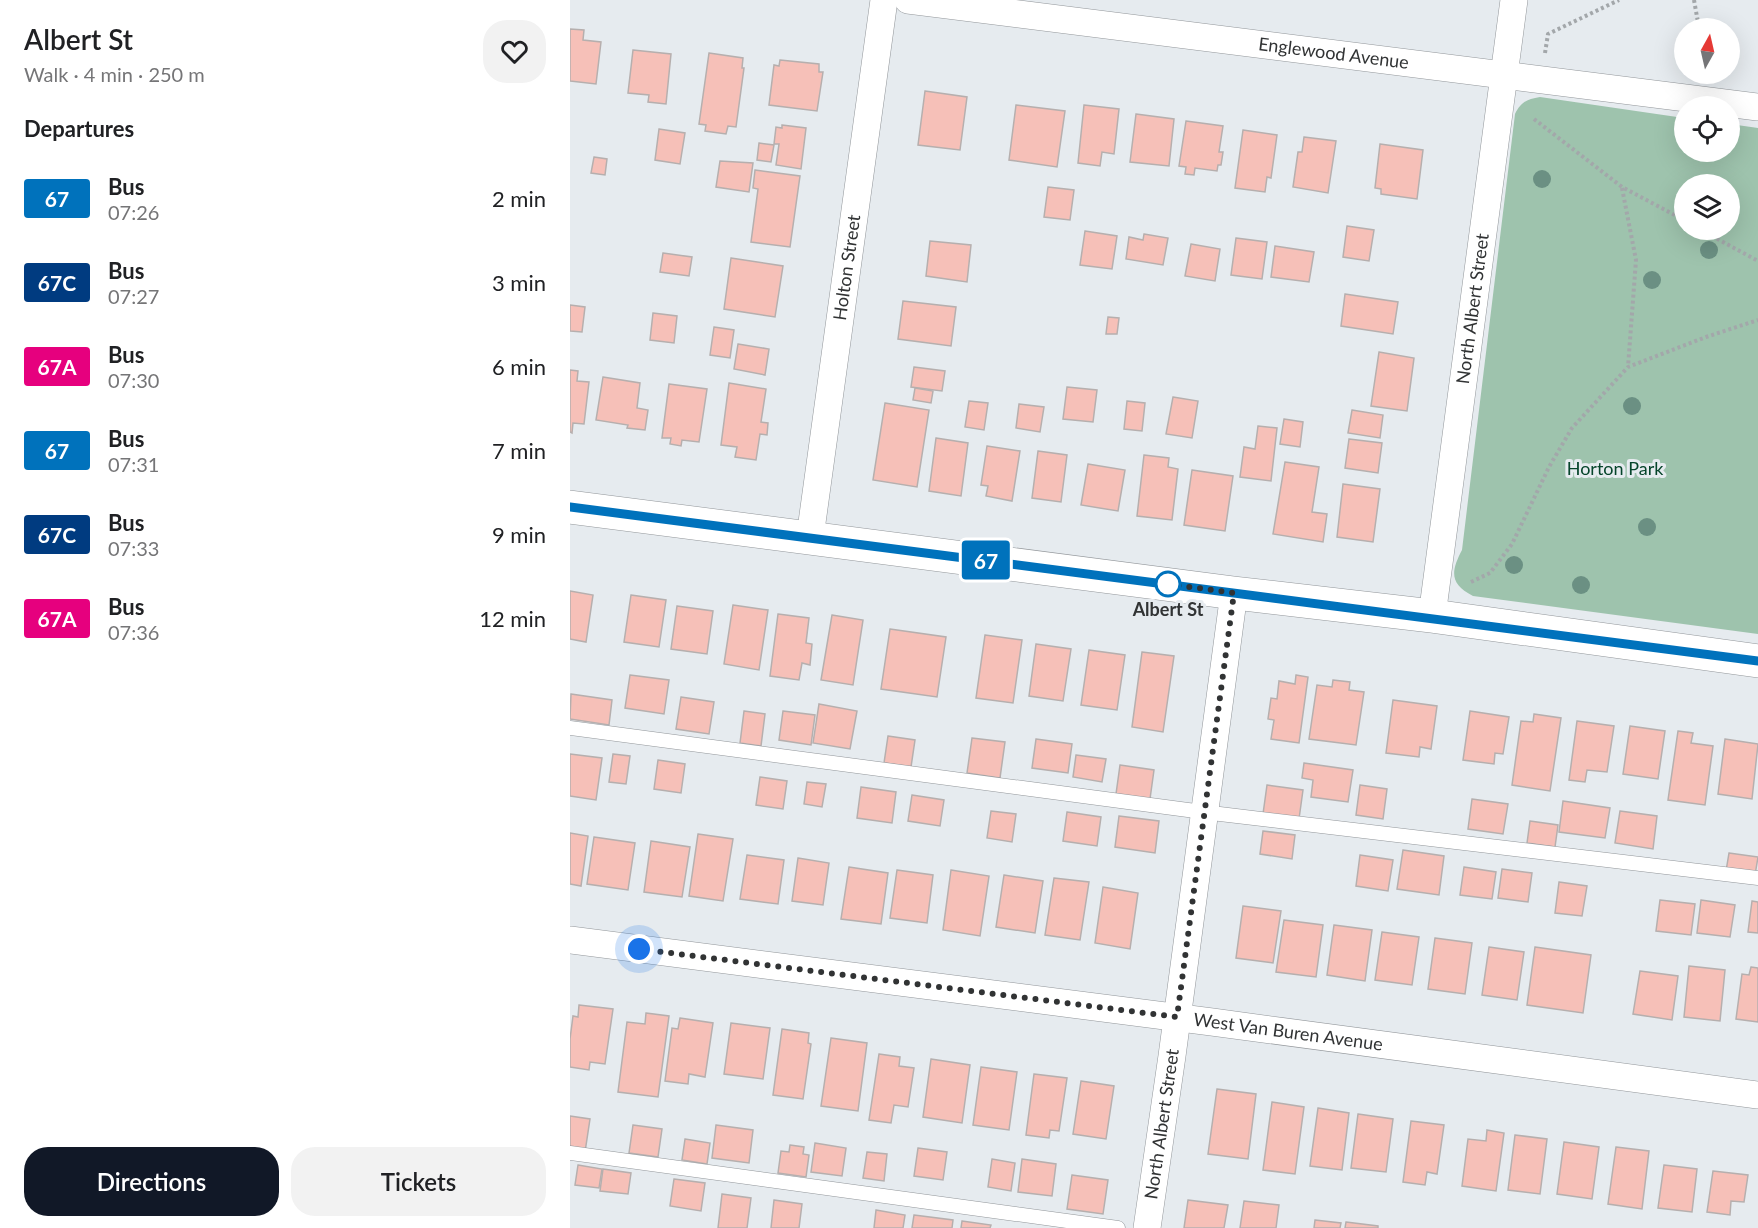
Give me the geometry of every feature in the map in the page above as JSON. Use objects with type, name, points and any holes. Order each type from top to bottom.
[{"type":"street","name":"Holton Street","points":[[810,537],[884,0]]},
{"type":"street","name":"Englewood Avenue","points":[[909,0],[1758,107]]},
{"type":"street","name":"North Albert Street","points":[[1432,616],[1514,0]]},
{"type":"street","points":[[570,507],[1234,593],[1432,616],[1758,661]]},
{"type":"street","name":"North Albert Street","points":[[1146,1228],[1234,593]]},
{"type":"street","name":"West Van Buren Avenue","points":[[570,940],[1177,1017],[1758,1095]]},
{"type":"lane","points":[[570,728],[1203,812],[1758,878]]},
{"type":"lane","points":[[570,1153],[1118,1228]]},
{"type":"path","points":[[1544,62],[1548,34],[1619,0]]},
{"type":"path","points":[[1694,0],[1697,18]]},
{"type":"path","points":[[1534,119],[1622,187],[1674,215]]},
{"type":"path","points":[[1622,187],[1636,261],[1628,367]]},
{"type":"path","points":[[1719,240],[1758,261]]},
{"type":"path","points":[[1471,582],[1490,573],[1512,544],[1549,467],[1572,428],[1628,367],[1758,320]]},
{"type":"green space","name":"Horton Park","points":[[1540,97],[1674,117],[1674,162],[1740,162],[1740,125],[1758,128],[1758,634],[1473,596],[1456,582],[1454,571],[1462,550],[1515,114],[1528,100]]},
{"type":"building","points":[[570,29],[584,30],[583,40],[601,42],[596,84],[570,81]]},
{"type":"building","points":[[633,50],[671,54],[666,104],[648,102],[649,95],[628,93]]},
{"type":"building","points":[[709,53],[743,58],[742,68],[744,68],[736,127],[728,126],[726,134],[705,131],[706,125],[699,124]]},
{"type":"building","points":[[780,60],[819,64],[819,72],[823,72],[817,111],[769,105],[774,65],[779,66]]},
{"type":"building","points":[[925,91],[967,97],[960,150],[918,145]]},
{"type":"building","points":[[1016,105],[1065,111],[1057,167],[1009,160]]},
{"type":"building","points":[[1084,105],[1119,109],[1114,154],[1102,152],[1100,166],[1078,163]]},
{"type":"building","points":[[1136,114],[1174,119],[1169,166],[1130,162]]},
{"type":"building","points":[[1186,121],[1223,126],[1219,152],[1223,152],[1221,165],[1218,165],[1217,171],[1195,168],[1194,175],[1185,174],[1186,167],[1179,166]]},
{"type":"building","points":[[782,125],[806,128],[801,169],[776,165],[779,144],[774,144],[776,127],[782,128]]},
{"type":"building","points":[[659,129],[685,133],[680,164],[655,160]]},
{"type":"building","points":[[1243,130],[1277,135],[1271,178],[1267,177],[1265,192],[1235,188]]},
{"type":"building","points":[[1304,137],[1336,141],[1328,193],[1293,187],[1298,152],[1302,152]]},
{"type":"building","points":[[759,143],[774,145],[771,162],[757,160]]},
{"type":"building","points":[[1380,144],[1423,150],[1417,199],[1381,194],[1381,189],[1375,188]]},
{"type":"building","points":[[594,157],[607,159],[605,175],[591,173]]},
{"type":"building","points":[[720,161],[753,163],[749,192],[716,187]]},
{"type":"building","points":[[755,170],[800,176],[790,247],[751,242],[758,189],[753,188]]},
{"type":"building","points":[[1048,187],[1074,190],[1070,220],[1044,217]]},
{"type":"building","points":[[1347,226],[1374,230],[1369,261],[1343,257]]},
{"type":"building","points":[[1085,231],[1117,236],[1112,269],[1080,265]]},
{"type":"building","points":[[1144,234],[1168,238],[1163,265],[1126,259],[1129,237],[1143,240]]},
{"type":"building","points":[[1236,238],[1267,242],[1262,279],[1231,275]]},
{"type":"building","points":[[930,241],[971,245],[967,282],[926,276]]},
{"type":"building","points":[[1191,244],[1220,249],[1215,281],[1185,276]]},
{"type":"building","points":[[1275,246],[1314,252],[1309,282],[1271,277]]},
{"type":"building","points":[[663,253],[692,257],[689,276],[660,272]]},
{"type":"building","points":[[731,258],[783,266],[775,317],[724,309]]},
{"type":"building","points":[[1345,294],[1398,302],[1393,334],[1341,326]]},
{"type":"building","points":[[903,301],[956,307],[951,346],[898,339]]},
{"type":"building","points":[[570,305],[585,307],[582,332],[570,331]]},
{"type":"building","points":[[653,313],[677,316],[674,343],[650,340]]},
{"type":"building","points":[[1108,317],[1119,318],[1117,334],[1106,334]]},
{"type":"building","points":[[714,327],[734,330],[730,358],[710,355]]},
{"type":"building","points":[[738,344],[769,349],[765,375],[734,369]]},
{"type":"building","points":[[1379,352],[1414,358],[1407,411],[1371,406]]},
{"type":"building","points":[[914,367],[945,371],[942,391],[911,387]]},
{"type":"building","points":[[570,370],[578,371],[577,381],[589,382],[584,424],[573,423],[572,433],[570,432]]},
{"type":"building","points":[[603,377],[640,383],[637,408],[648,410],[645,430],[596,420]]},
{"type":"building","points":[[729,383],[766,389],[761,422],[768,423],[767,435],[760,434],[756,460],[735,457],[737,447],[721,445]]},
{"type":"building","points":[[669,384],[707,389],[699,442],[682,440],[681,446],[670,444],[671,438],[662,438]]},
{"type":"building","points":[[1067,387],[1097,390],[1093,422],[1063,419]]},
{"type":"building","points":[[915,388],[933,391],[931,403],[913,400]]},
{"type":"building","points":[[1173,397],[1198,401],[1192,438],[1166,434]]},
{"type":"building","points":[[969,401],[988,403],[984,430],[965,427]]},
{"type":"building","points":[[1127,401],[1145,403],[1142,431],[1124,429]]},
{"type":"building","points":[[885,403],[929,410],[917,487],[873,480]]},
{"type":"building","points":[[1019,404],[1044,407],[1040,432],[1016,428]]},
{"type":"building","points":[[1352,410],[1383,415],[1380,438],[1348,433]]},
{"type":"building","points":[[1284,419],[1303,422],[1300,447],[1280,444]]},
{"type":"building","points":[[1258,426],[1277,428],[1271,481],[1240,477],[1244,447],[1255,449]]},
{"type":"building","points":[[936,438],[968,443],[961,496],[929,491]]},
{"type":"building","points":[[1349,439],[1382,443],[1378,473],[1345,468]]},
{"type":"building","points":[[987,446],[1020,451],[1012,501],[986,496],[988,486],[981,485]]},
{"type":"building","points":[[1038,451],[1067,455],[1061,502],[1032,498]]},
{"type":"building","points":[[1144,455],[1169,458],[1168,467],[1178,469],[1172,520],[1137,516]]},
{"type":"building","points":[[1285,462],[1319,467],[1312,512],[1327,514],[1323,542],[1273,534]]},
{"type":"building","points":[[1088,464],[1125,470],[1118,511],[1081,505]]},
{"type":"building","points":[[1192,470],[1233,476],[1225,531],[1184,525]]},
{"type":"building","points":[[1343,484],[1380,489],[1373,542],[1337,537]]},
{"type":"building","points":[[570,591],[593,595],[586,642],[570,639]]},
{"type":"building","points":[[631,595],[666,600],[659,647],[624,642]]},
{"type":"building","points":[[733,605],[768,610],[759,670],[724,664]]},
{"type":"building","points":[[677,606],[713,611],[707,654],[671,649]]},
{"type":"building","points":[[778,614],[809,618],[806,643],[812,644],[810,665],[802,663],[799,680],[770,676]]},
{"type":"building","points":[[832,615],[863,620],[853,685],[821,680]]},
{"type":"building","points":[[890,629],[946,637],[937,697],[881,689]]},
{"type":"building","points":[[985,635],[1022,640],[1013,703],[976,698]]},
{"type":"building","points":[[1036,644],[1071,649],[1063,701],[1029,696]]},
{"type":"building","points":[[1089,650],[1125,655],[1117,710],[1081,705]]},
{"type":"building","points":[[1142,652],[1174,656],[1163,732],[1132,727]]},
{"type":"building","points":[[630,675],[669,680],[664,714],[625,708]]},
{"type":"building","points":[[1296,675],[1308,677],[1299,743],[1271,739],[1274,720],[1268,719],[1271,698],[1277,699],[1279,681],[1295,684]]},
{"type":"building","points":[[1333,680],[1350,682],[1349,690],[1364,692],[1356,745],[1309,739],[1317,685],[1332,687]]},
{"type":"building","points":[[571,694],[612,700],[609,725],[570,719]]},
{"type":"building","points":[[681,697],[714,702],[709,734],[676,729]]},
{"type":"building","points":[[1393,700],[1437,706],[1431,749],[1420,747],[1419,757],[1386,753]]},
{"type":"building","points":[[819,704],[857,711],[850,749],[813,743]]},
{"type":"building","points":[[744,711],[765,714],[761,746],[740,743]]},
{"type":"building","points":[[783,711],[815,715],[811,745],[779,740]]},
{"type":"building","points":[[1470,711],[1509,717],[1503,754],[1495,753],[1494,764],[1463,760]]},
{"type":"building","points":[[1534,714],[1561,718],[1550,791],[1512,785],[1521,721],[1533,722]]},
{"type":"building","points":[[1577,721],[1614,726],[1607,772],[1587,770],[1585,782],[1569,780]]},
{"type":"building","points":[[1630,726],[1665,731],[1658,779],[1623,774]]},
{"type":"building","points":[[1678,731],[1693,733],[1691,743],[1713,746],[1705,805],[1668,800]]},
{"type":"building","points":[[888,736],[915,740],[911,767],[884,763]]},
{"type":"building","points":[[972,738],[1005,742],[1000,778],[967,773]]},
{"type":"building","points":[[1036,739],[1072,744],[1068,773],[1032,768]]},
{"type":"building","points":[[1725,739],[1758,744],[1752,799],[1718,794]]},
{"type":"building","points":[[570,754],[602,758],[596,800],[570,796]]},
{"type":"building","points":[[613,754],[630,756],[626,784],[609,782]]},
{"type":"building","points":[[1076,755],[1106,759],[1102,782],[1073,777]]},
{"type":"building","points":[[658,760],[685,764],[681,793],[654,789]]},
{"type":"building","points":[[1304,763],[1353,770],[1348,802],[1311,797],[1313,780],[1302,778]]},
{"type":"building","points":[[1120,765],[1154,770],[1150,799],[1116,794]]},
{"type":"building","points":[[760,777],[787,781],[783,809],[756,805]]},
{"type":"building","points":[[807,782],[826,784],[822,807],[804,804]]},
{"type":"building","points":[[1267,785],[1303,790],[1299,819],[1263,814]]},
{"type":"building","points":[[1360,785],[1387,789],[1383,819],[1356,815]]},
{"type":"building","points":[[861,787],[896,792],[892,823],[857,818]]},
{"type":"building","points":[[912,795],[944,800],[940,826],[908,821]]},
{"type":"building","points":[[1472,799],[1508,804],[1503,834],[1468,829]]},
{"type":"building","points":[[1563,801],[1610,808],[1605,838],[1559,832]]},
{"type":"building","points":[[991,811],[1016,814],[1012,842],[987,838]]},
{"type":"building","points":[[1620,811],[1657,816],[1653,849],[1615,843]]},
{"type":"building","points":[[1067,812],[1101,817],[1097,846],[1063,841]]},
{"type":"building","points":[[1119,816],[1159,821],[1155,853],[1115,847]]},
{"type":"building","points":[[1530,821],[1558,825],[1555,847],[1527,843]]},
{"type":"building","points":[[1263,831],[1295,835],[1292,859],[1260,854]]},
{"type":"building","points":[[570,833],[588,836],[581,886],[570,884]]},
{"type":"building","points":[[698,834],[733,839],[723,901],[689,896]]},
{"type":"building","points":[[594,837],[635,843],[628,890],[587,884]]},
{"type":"building","points":[[651,841],[690,847],[682,897],[644,892]]},
{"type":"building","points":[[1403,850],[1444,856],[1439,895],[1397,889]]},
{"type":"building","points":[[1729,853],[1758,857],[1755,875],[1726,871]]},
{"type":"building","points":[[747,855],[784,860],[778,904],[740,899]]},
{"type":"building","points":[[1360,855],[1393,860],[1388,891],[1356,886]]},
{"type":"building","points":[[798,858],[829,863],[823,905],[792,901]]},
{"type":"building","points":[[849,867],[888,873],[881,924],[841,919]]},
{"type":"building","points":[[1464,867],[1496,872],[1492,899],[1460,895]]},
{"type":"building","points":[[1502,869],[1532,873],[1528,902],[1498,898]]},
{"type":"building","points":[[897,870],[933,875],[927,923],[890,918]]},
{"type":"building","points":[[951,870],[989,876],[980,936],[943,930]]},
{"type":"building","points":[[1004,875],[1043,881],[1035,933],[996,927]]},
{"type":"building","points":[[1054,878],[1089,882],[1080,940],[1045,935]]},
{"type":"building","points":[[1559,882],[1587,886],[1582,916],[1555,913]]},
{"type":"building","points":[[1103,887],[1138,893],[1130,949],[1095,943]]},
{"type":"building","points":[[1660,900],[1695,904],[1691,935],[1656,931]]},
{"type":"building","points":[[1701,900],[1735,905],[1730,937],[1697,933]]},
{"type":"building","points":[[1752,901],[1758,902],[1758,933],[1748,932]]},
{"type":"building","points":[[1243,906],[1281,911],[1273,963],[1236,958]]},
{"type":"building","points":[[1284,920],[1323,925],[1316,977],[1276,972]]},
{"type":"building","points":[[1334,925],[1372,930],[1365,981],[1327,975]]},
{"type":"building","points":[[1382,932],[1419,937],[1412,985],[1375,980]]},
{"type":"building","points":[[1435,938],[1472,943],[1465,994],[1428,989]]},
{"type":"building","points":[[1489,947],[1524,952],[1517,1000],[1482,995]]},
{"type":"building","points":[[1535,947],[1591,955],[1583,1013],[1527,1005]]},
{"type":"building","points":[[1689,966],[1725,970],[1720,1021],[1684,1017]]},
{"type":"building","points":[[1751,967],[1758,968],[1758,1022],[1736,1019],[1742,974],[1749,975]]},
{"type":"building","points":[[1640,971],[1678,976],[1672,1020],[1633,1014]]},
{"type":"building","points":[[579,1005],[613,1009],[605,1064],[590,1062],[589,1070],[570,1067],[573,1016],[578,1017]]},
{"type":"building","points":[[646,1013],[669,1016],[658,1097],[618,1092],[627,1022],[645,1024]]},
{"type":"building","points":[[680,1018],[713,1023],[705,1077],[689,1074],[688,1084],[665,1081],[672,1028],[678,1029]]},
{"type":"building","points":[[731,1023],[770,1028],[763,1079],[724,1074]]},
{"type":"building","points":[[782,1029],[809,1033],[808,1043],[811,1044],[803,1099],[773,1095]]},
{"type":"building","points":[[831,1038],[867,1043],[858,1111],[821,1106]]},
{"type":"building","points":[[879,1054],[900,1057],[899,1066],[914,1068],[908,1107],[894,1105],[891,1123],[869,1120]]},
{"type":"building","points":[[931,1059],[970,1065],[962,1123],[923,1117]]},
{"type":"building","points":[[981,1067],[1017,1072],[1009,1130],[973,1125]]},
{"type":"building","points":[[1034,1074],[1067,1078],[1059,1131],[1050,1130],[1049,1138],[1026,1135]]},
{"type":"building","points":[[1081,1081],[1114,1086],[1106,1139],[1073,1134]]},
{"type":"building","points":[[1217,1089],[1256,1094],[1248,1159],[1208,1154]]},
{"type":"building","points":[[1272,1102],[1304,1107],[1295,1174],[1263,1170]]},
{"type":"building","points":[[1318,1108],[1349,1113],[1342,1170],[1310,1166]]},
{"type":"building","points":[[1358,1114],[1393,1119],[1386,1172],[1351,1168]]},
{"type":"building","points":[[570,1116],[590,1119],[585,1152],[570,1149]]},
{"type":"building","points":[[1411,1121],[1444,1125],[1437,1174],[1427,1172],[1425,1185],[1403,1182]]},
{"type":"building","points":[[633,1125],[662,1129],[658,1157],[629,1153]]},
{"type":"building","points":[[716,1125],[753,1130],[749,1163],[712,1158]]},
{"type":"building","points":[[1487,1130],[1504,1133],[1496,1191],[1462,1186],[1468,1139],[1486,1141]]},
{"type":"building","points":[[1515,1135],[1547,1139],[1540,1194],[1508,1190]]},
{"type":"building","points":[[685,1139],[710,1143],[707,1164],[682,1160]]},
{"type":"building","points":[[1564,1142],[1599,1147],[1592,1199],[1557,1194]]},
{"type":"building","points":[[815,1143],[846,1148],[842,1176],[811,1172]]},
{"type":"building","points":[[790,1145],[804,1147],[803,1154],[809,1155],[806,1177],[778,1173],[781,1151],[789,1152]]},
{"type":"building","points":[[1616,1147],[1649,1151],[1642,1209],[1608,1204]]},
{"type":"building","points":[[918,1148],[947,1152],[943,1180],[914,1176]]},
{"type":"building","points":[[867,1152],[887,1154],[884,1181],[863,1178]]},
{"type":"building","points":[[992,1159],[1015,1163],[1011,1191],[988,1187]]},
{"type":"building","points":[[1022,1159],[1056,1164],[1052,1196],[1018,1192]]},
{"type":"building","points":[[578,1165],[602,1169],[599,1188],[575,1185]]},
{"type":"building","points":[[1664,1165],[1697,1169],[1692,1212],[1658,1208]]},
{"type":"building","points":[[603,1169],[631,1173],[628,1194],[600,1191]]},
{"type":"building","points":[[1713,1171],[1748,1175],[1744,1202],[1731,1201],[1730,1215],[1707,1212]]},
{"type":"building","points":[[1072,1175],[1108,1180],[1103,1214],[1067,1209]]},
{"type":"building","points":[[674,1179],[705,1183],[701,1211],[670,1206]]},
{"type":"building","points":[[722,1194],[751,1198],[747,1228],[718,1228]]},
{"type":"building","points":[[774,1200],[802,1204],[799,1228],[771,1228]]},
{"type":"building","points":[[1188,1200],[1228,1205],[1224,1228],[1184,1228]]},
{"type":"building","points":[[1244,1201],[1279,1205],[1276,1228],[1240,1228]]},
{"type":"building","points":[[876,1210],[905,1215],[903,1228],[874,1228]]},
{"type":"building","points":[[914,1215],[953,1220],[952,1228],[912,1228]]},
{"type":"building","points":[[1315,1220],[1341,1223],[1340,1228],[1314,1228]]},
{"type":"building","points":[[962,1221],[991,1225],[990,1228],[961,1228]]},
{"type":"building","points":[[1346,1222],[1378,1226],[1378,1228],[1345,1228]]},
{"type":"bus line","name":"67","points":[[570,507],[1234,593],[1432,616],[1758,661]]},
{"type":"place","name":"Albert St","points":[[1168,584]]},
{"type":"route","points":[[639,949],[1177,1017],[1234,593],[1168,584]]}]
